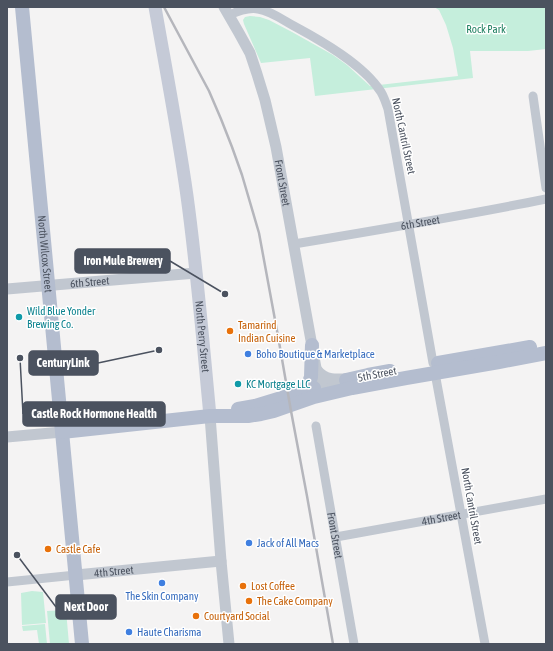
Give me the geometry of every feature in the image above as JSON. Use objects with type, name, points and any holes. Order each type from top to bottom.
[{"type":"main road","name":"North Wilcox Street","points":[[22,7],[82,644]]},
{"type":"main road","name":"North Perry Street","points":[[155,7],[182,160],[187,197],[210,416]]},
{"type":"main road","points":[[301,392],[308,385],[311,377],[312,344]]},
{"type":"main road","name":"5th Street","points":[[210,416],[255,406],[324,385],[355,383],[546,344]]},
{"type":"main road","name":"5th Street","points":[[434,368],[546,354]]},
{"type":"main road","name":"5th Street","points":[[62,432],[210,416],[248,416],[261,414],[274,411],[355,383]]},
{"type":"street","name":"North Cantril Street","points":[[226,11],[235,12],[251,8],[264,10],[325,43],[356,66],[375,84],[381,92],[388,109],[485,644]]},
{"type":"street","name":"Front Street","points":[[226,11],[250,53],[260,84],[276,147],[316,368],[319,378],[324,385]]},
{"type":"street","points":[[532,96],[546,188]]},
{"type":"street","name":"6th Street","points":[[294,244],[479,213],[546,199]]},
{"type":"street","name":"6th Street","points":[[7,289],[196,273]]},
{"type":"street","points":[[316,368],[321,375],[326,377],[355,383]]},
{"type":"street","name":"North Perry Street","points":[[210,416],[229,644]]},
{"type":"street","name":"Front Street","points":[[316,426],[354,644]]},
{"type":"street","name":"5th Street","points":[[7,437],[62,432]]},
{"type":"street","name":"4th Street","points":[[336,537],[546,499]]},
{"type":"street","name":"4th Street","points":[[7,582],[221,561]]},
{"type":"green space","name":"Rock Park","points":[[434,7],[546,7],[546,49],[528,51],[470,51],[473,78],[315,96],[310,58],[261,63],[243,20],[245,17],[250,16],[269,20],[333,55],[347,65],[370,86],[458,76],[453,48],[446,25],[439,10]]},
{"type":"green space","points":[[32,591],[43,592],[46,623],[22,625],[21,593]]},
{"type":"green space","points":[[66,610],[69,644],[50,644],[47,611]]},
{"type":"green space","points":[[45,624],[47,644],[39,644],[37,630],[23,631],[22,626]]},
{"type":"railway","points":[[164,7],[209,91],[221,119],[242,175],[259,233],[333,644]]},
{"type":"place","name":"Iron Mule Brewery","points":[[225,294]]},
{"type":"place","name":"Wild Blue Yonder Brewing Co.","points":[[19,317]]},
{"type":"place","name":"Tamarind Indian Cuisine","points":[[230,331]]},
{"type":"place","name":"CenturyLink","points":[[159,350]]},
{"type":"place","name":"Boho Boutique & Marketplace","points":[[248,354]]},
{"type":"place","name":"Castle Rock Hormone Health","points":[[20,358]]},
{"type":"place","name":"KC Mortgage LLC","points":[[238,384]]},
{"type":"place","name":"Jack of All Macs","points":[[249,543]]},
{"type":"place","name":"Castle Cafe","points":[[48,549]]},
{"type":"place","name":"Next Door","points":[[17,555]]},
{"type":"place","name":"The Skin Company","points":[[162,583]]},
{"type":"place","name":"Lost Coffee","points":[[243,586]]},
{"type":"place","name":"The Cake Company","points":[[249,601]]},
{"type":"place","name":"Courtyard Social","points":[[196,616]]},
{"type":"place","name":"Haute Charisma","points":[[129,632]]}]
